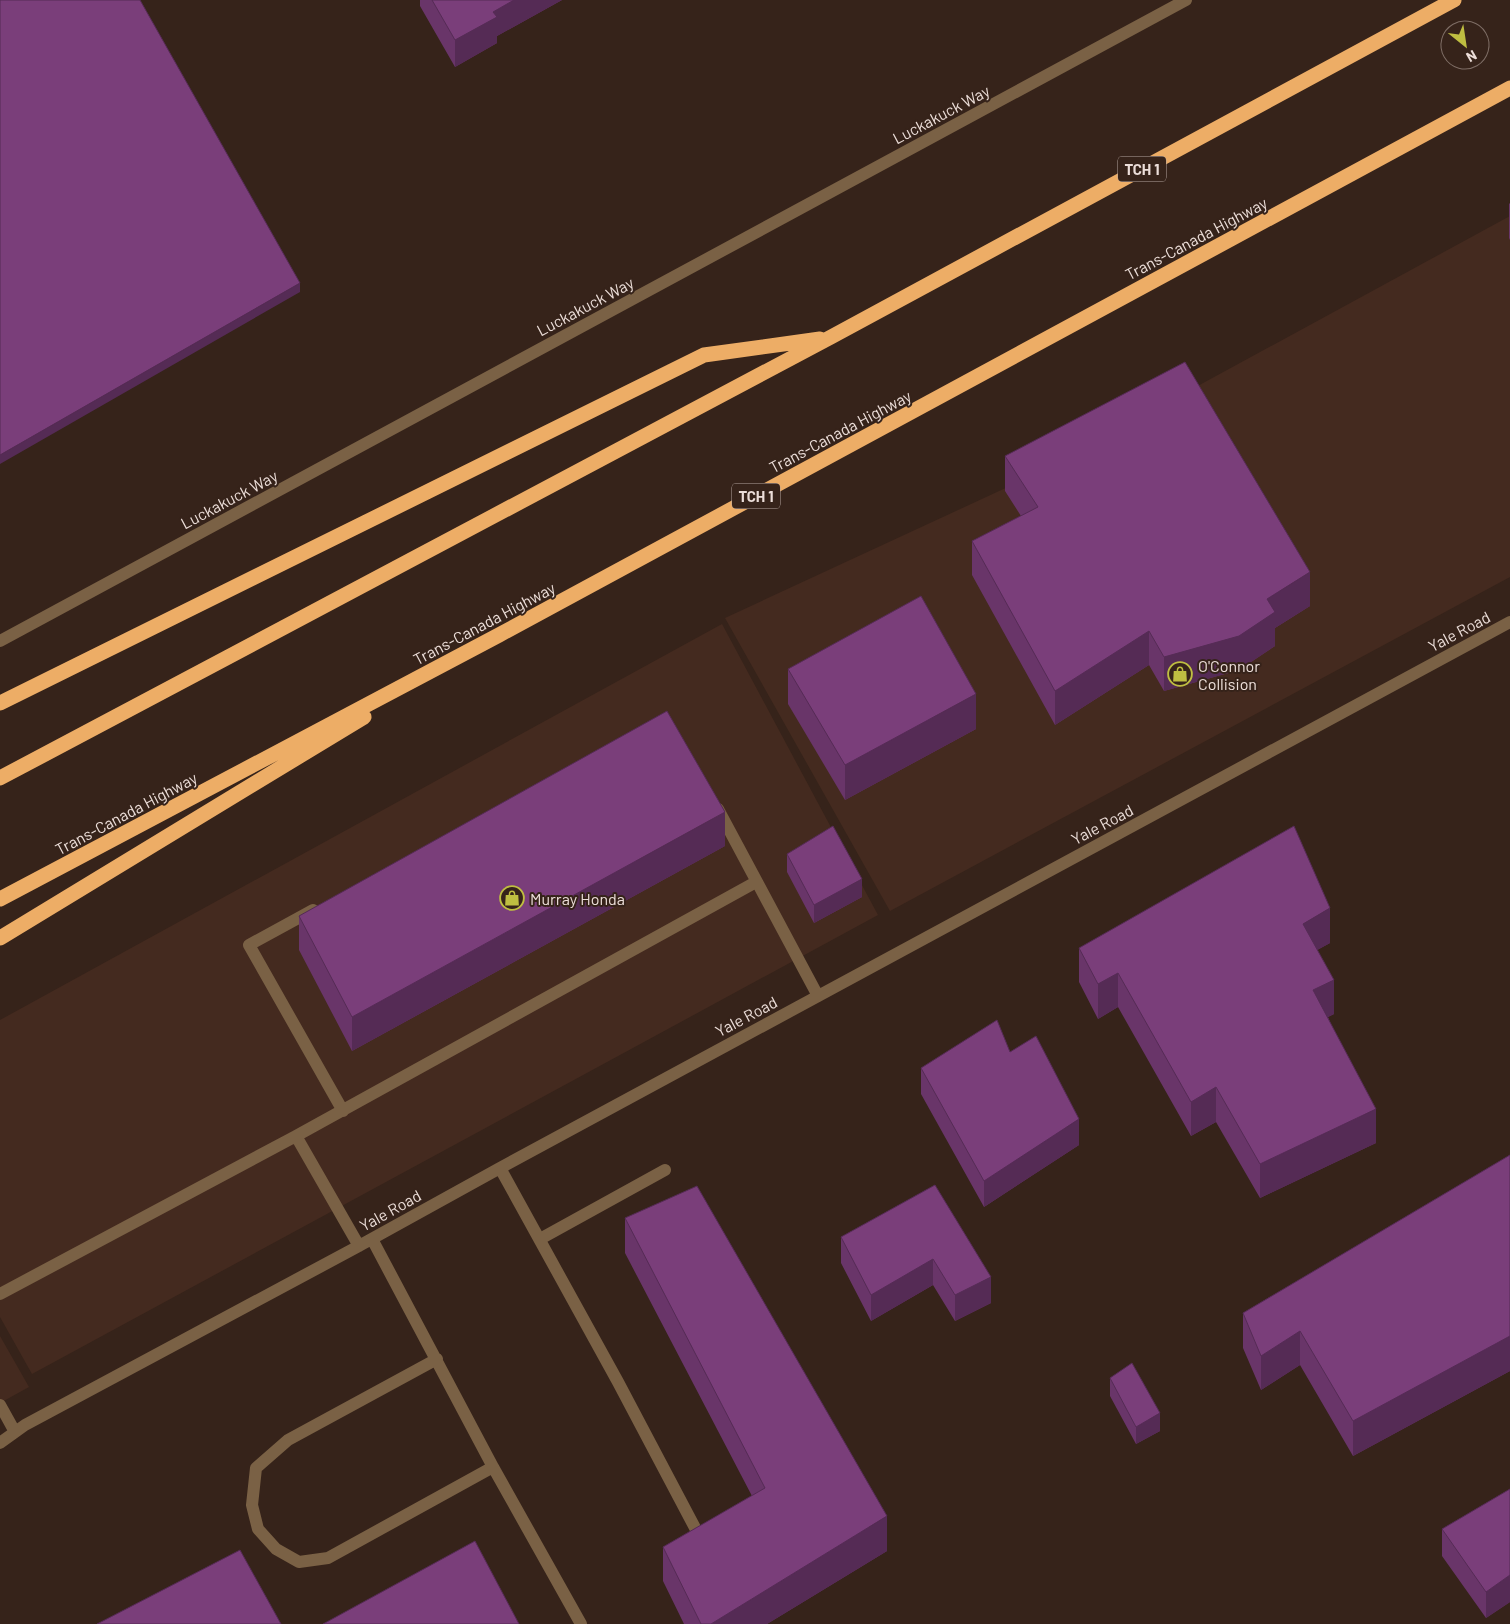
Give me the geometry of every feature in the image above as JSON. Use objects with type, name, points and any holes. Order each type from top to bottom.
[{"type":"highway","name":"TCH 1","points":[[0,778],[831,337],[1454,0]]},
{"type":"highway","name":"Trans-Canada Highway","points":[[0,899],[499,635],[1510,88]]},
{"type":"highway","points":[[0,703],[704,355],[831,337]]},
{"type":"highway","points":[[0,938],[499,635]]},
{"type":"street","name":"Luckakuck Way","points":[[0,641],[1186,0]]},
{"type":"street","name":"Yale Road","points":[[0,1443],[34,1420],[372,1239],[1510,622]]},
{"type":"street","points":[[710,794],[818,996]]},
{"type":"street","points":[[0,1294],[343,1111],[756,882]]},
{"type":"street","points":[[328,902],[250,945],[343,1111]]},
{"type":"street","points":[[296,1136],[359,1246]]},
{"type":"street","points":[[500,1168],[706,1547]]},
{"type":"street","points":[[540,1239],[665,1170]]},
{"type":"street","points":[[372,1239],[494,1467],[581,1624]]},
{"type":"street","points":[[437,1359],[288,1440],[256,1468],[252,1505],[258,1529],[276,1548],[299,1562],[328,1558],[494,1467]]},
{"type":"street","points":[[0,1405],[15,1432]]},
{"type":"shaded area","points":[[1510,216],[1510,577],[890,911],[725,618],[1038,473]]},
{"type":"shaded area","points":[[722,624],[878,915],[32,1374],[0,1317],[0,1020]]},
{"type":"shaded area","points":[[0,1336],[29,1387],[0,1403]]},
{"type":"building","points":[[0,0],[140,0],[300,283],[0,455]]},
{"type":"building","points":[[432,0],[514,0],[493,12],[497,17],[455,40]]},
{"type":"building","points":[[1185,362],[1310,572],[1267,599],[1275,612],[1239,636],[1164,657],[1149,631],[1055,691],[972,541],[1038,507],[1005,456]]},
{"type":"building","points":[[921,596],[976,694],[845,765],[788,669]]},
{"type":"building","name":"Murray Honda","points":[[667,711],[725,812],[352,1017],[299,916]]},
{"type":"building","points":[[833,826],[862,879],[814,905],[787,854]]},
{"type":"building","points":[[1294,826],[1330,908],[1303,924],[1334,980],[1313,990],[1376,1109],[1260,1164],[1216,1087],[1191,1102],[1118,973],[1098,984],[1079,948]]},
{"type":"building","points":[[997,1020],[1010,1052],[1036,1036],[1079,1119],[984,1181],[921,1068]]},
{"type":"building","points":[[1510,1155],[1510,1336],[1353,1421],[1300,1331],[1261,1356],[1243,1313]]},
{"type":"building","points":[[935,1185],[991,1277],[955,1295],[933,1259],[871,1295],[841,1237]]},
{"type":"building","points":[[697,1186],[887,1516],[711,1624],[701,1624],[663,1547],[765,1488],[625,1218]]},
{"type":"building","points":[[1132,1363],[1160,1413],[1136,1427],[1110,1378]]},
{"type":"building","points":[[1510,1489],[1510,1575],[1486,1592],[1442,1529]]},
{"type":"building","points":[[475,1541],[519,1624],[323,1624]]},
{"type":"building","points":[[240,1550],[281,1624],[97,1624]]},
{"type":"place","name":"O'Connor Collision","points":[[1180,674]]},
{"type":"place","name":"Murray Honda","points":[[512,898]]}]
